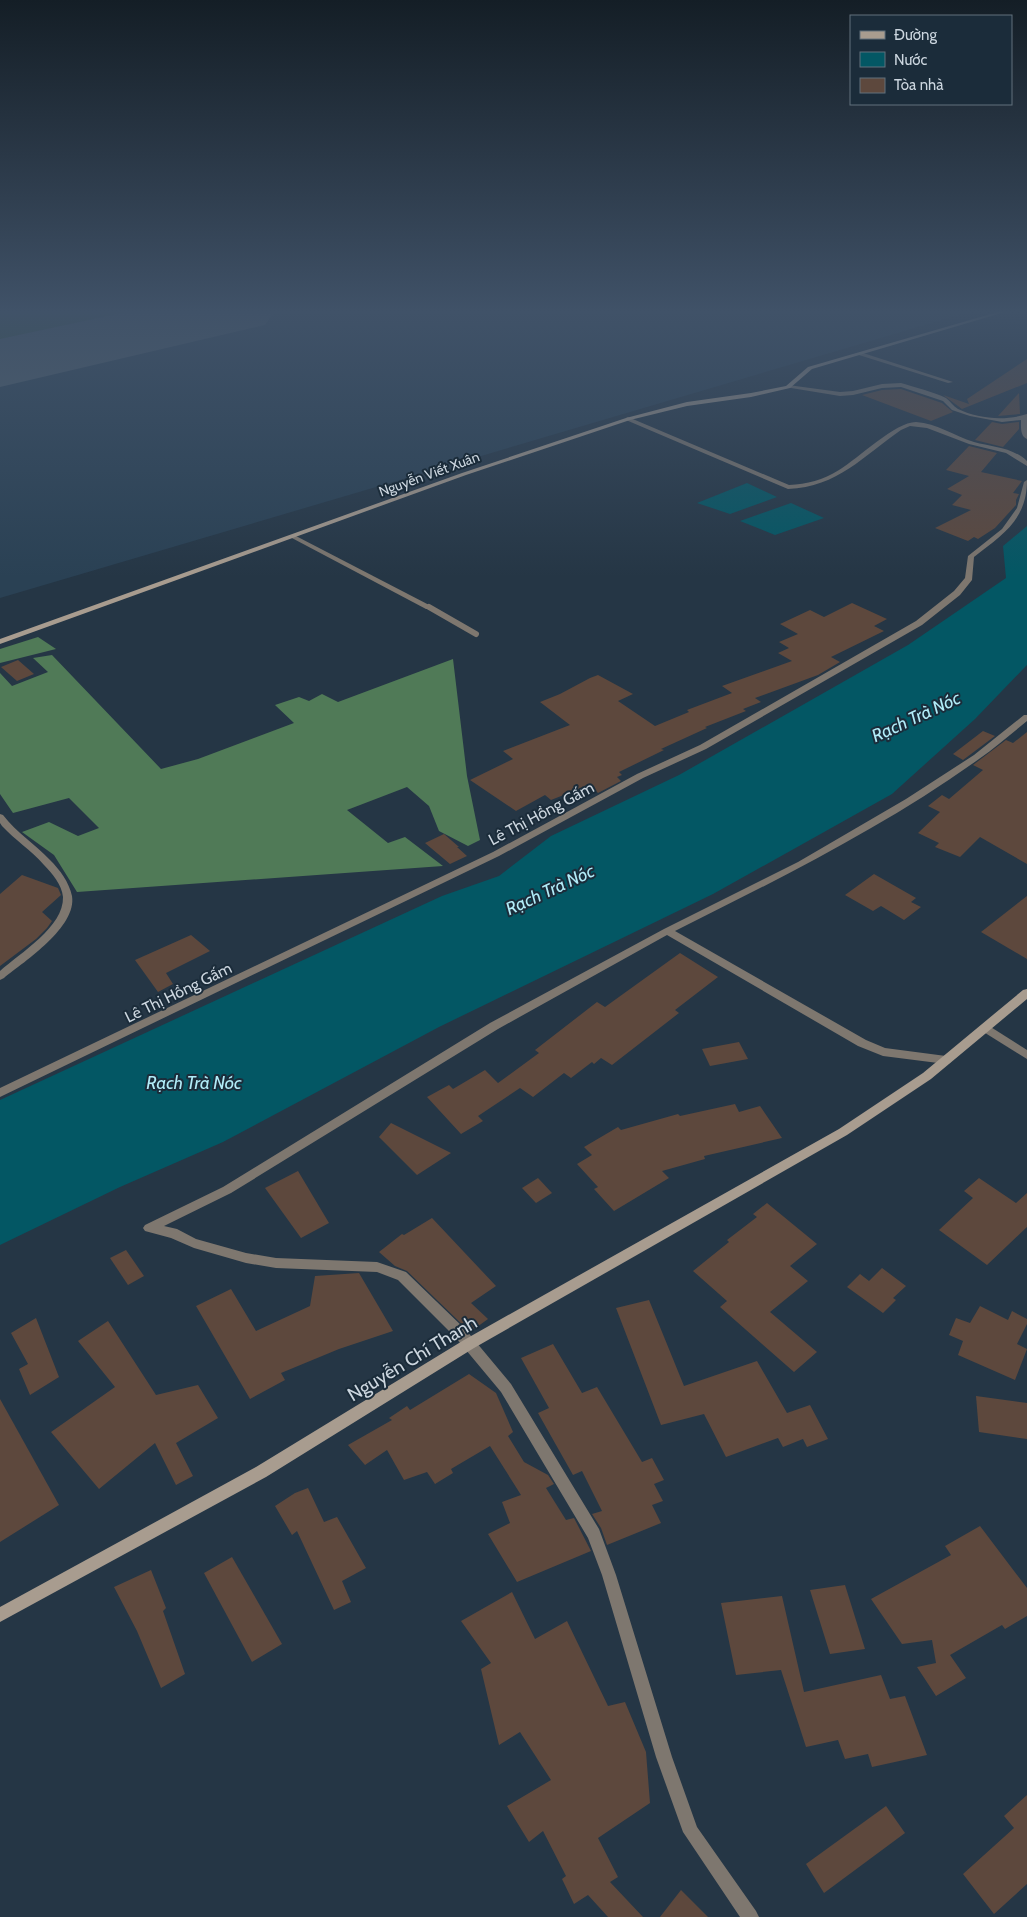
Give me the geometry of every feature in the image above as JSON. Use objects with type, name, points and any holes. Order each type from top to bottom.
[{"type":"street","name":"Nguyễn Viết Xuân","points":[[0,642],[464,474],[628,419],[687,404],[726,398]]},
{"type":"street","points":[[940,398],[945,400],[949,406],[961,412],[1012,421],[1026,417],[1024,430],[1027,437]]},
{"type":"street","points":[[628,419],[788,487],[817,484],[858,461],[908,424],[922,425],[970,442],[1012,453],[1022,458],[1027,464]]},
{"type":"street","points":[[1022,458],[1027,453]]},
{"type":"street","name":"Lê Thị Hồng Gấm","points":[[0,1093],[496,854],[640,776],[703,747],[919,623],[957,593],[969,578],[971,556],[1004,530],[1020,508],[1027,482]]},
{"type":"street","points":[[292,536],[429,608]]},
{"type":"street","points":[[750,1917],[691,1832],[646,1701],[609,1575],[594,1534],[506,1388],[462,1334],[402,1276],[377,1267],[276,1263],[246,1258],[194,1244],[173,1233],[149,1228],[227,1190],[494,1026],[667,931],[801,864],[977,757],[1027,717]]},
{"type":"street","points":[[0,817],[21,841],[60,876],[66,888],[66,910],[61,923],[0,976]]},
{"type":"street","points":[[667,931],[862,1044],[883,1052],[946,1060],[1027,993]]},
{"type":"street","points":[[986,1028],[1027,1056]]},
{"type":"street","name":"Nguyễn Chí Thanh","points":[[0,1615],[260,1472],[469,1344],[843,1132],[927,1076],[946,1060]]},
{"type":"lane","points":[[429,608],[476,634]]},
{"type":"shaded area","points":[[0,398],[676,398],[0,598]]},
{"type":"green space","points":[[38,637],[56,649],[0,663],[0,649]]},
{"type":"green space","points":[[52,655],[161,769],[198,759],[294,723],[275,705],[299,697],[309,701],[322,694],[338,702],[453,659],[467,776],[480,840],[468,846],[439,831],[429,806],[407,787],[347,810],[388,843],[405,837],[443,866],[77,892],[54,855],[22,832],[49,822],[78,836],[99,828],[69,798],[13,813],[0,794],[0,673],[12,686],[48,672],[33,658]]},
{"type":"water","points":[[747,483],[777,497],[730,514],[697,503]]},
{"type":"water","points":[[791,503],[824,518],[775,535],[740,521]]},
{"type":"water","name":"Rạch Trà Nóc","points":[[1027,526],[1027,665],[975,719],[892,794],[713,894],[439,1027],[223,1142],[120,1187],[0,1245],[0,1100],[442,896],[499,876],[551,836],[679,775],[908,645],[1006,578],[1003,546]]},
{"type":"building","points":[[871,398],[929,398],[942,403],[953,412],[931,421]]},
{"type":"building","points":[[948,398],[969,404],[967,399],[988,398],[962,409]]},
{"type":"building","points":[[1014,398],[1019,398],[1020,414],[998,416]]},
{"type":"building","points":[[992,422],[1002,424],[1019,422],[1019,429],[1003,447],[975,440]]},
{"type":"building","points":[[969,446],[997,453],[981,472],[1022,481],[1013,493],[1019,494],[1016,505],[995,528],[978,539],[974,537],[968,541],[935,528],[971,510],[952,505],[962,495],[947,489],[969,476],[946,470]]},
{"type":"building","points":[[852,603],[887,619],[874,626],[884,631],[831,657],[840,662],[818,675],[755,698],[761,702],[743,709],[746,711],[705,727],[707,728],[661,749],[664,750],[619,772],[622,775],[617,777],[621,781],[598,793],[589,785],[551,800],[545,795],[516,811],[470,780],[513,759],[503,751],[570,725],[540,702],[590,678],[598,675],[633,694],[618,701],[655,726],[689,712],[687,710],[732,693],[722,686],[792,661],[778,653],[789,648],[779,642],[798,634],[780,624],[810,610],[824,617]]},
{"type":"building","points":[[18,660],[34,674],[17,681],[1,667]]},
{"type":"building","points":[[983,731],[995,736],[963,760],[953,754]]},
{"type":"building","points":[[1027,732],[1027,864],[980,837],[960,857],[935,847],[939,843],[918,833],[940,812],[928,806],[942,795],[949,799],[983,770],[973,765],[1006,740],[1013,743]]},
{"type":"building","points":[[444,834],[467,856],[450,864],[425,843]]},
{"type":"building","points":[[874,874],[916,898],[911,902],[921,907],[904,920],[881,906],[873,911],[845,895]]},
{"type":"building","points":[[22,875],[58,888],[61,895],[42,912],[52,921],[47,928],[36,939],[0,966],[0,894]]},
{"type":"building","points":[[1027,896],[1027,959],[981,932]]},
{"type":"building","points":[[191,935],[210,951],[166,973],[173,984],[158,992],[135,960]]},
{"type":"building","points":[[680,953],[718,977],[675,1010],[679,1013],[612,1065],[601,1058],[594,1064],[592,1062],[571,1078],[564,1073],[533,1097],[520,1088],[478,1116],[483,1121],[461,1134],[427,1097],[449,1085],[453,1089],[485,1070],[498,1083],[539,1053],[535,1050],[597,1002],[605,1007]]},
{"type":"building","points":[[739,1042],[748,1059],[710,1066],[702,1049]]},
{"type":"building","points":[[735,1104],[739,1112],[760,1106],[782,1138],[704,1156],[705,1159],[662,1171],[669,1178],[614,1211],[594,1189],[598,1187],[577,1164],[592,1155],[584,1147],[618,1127],[621,1130],[678,1114],[680,1116]]},
{"type":"building","points":[[391,1123],[451,1153],[417,1175],[379,1137]]},
{"type":"building","points":[[298,1171],[329,1223],[301,1238],[265,1188]]},
{"type":"building","points":[[538,1178],[552,1193],[536,1203],[522,1188]]},
{"type":"building","points":[[979,1178],[1016,1203],[1027,1193],[1027,1227],[987,1265],[939,1230],[973,1198],[964,1191]]},
{"type":"building","points":[[767,1203],[817,1244],[790,1266],[808,1281],[770,1312],[817,1352],[794,1372],[720,1307],[727,1301],[693,1271],[729,1242],[727,1240],[757,1217],[753,1214]]},
{"type":"building","points":[[432,1218],[496,1286],[471,1303],[488,1319],[470,1332],[407,1271],[395,1266],[379,1252],[402,1234],[404,1235]]},
{"type":"building","points":[[126,1250],[144,1276],[128,1285],[110,1258]]},
{"type":"building","points":[[882,1268],[906,1286],[893,1298],[896,1300],[883,1313],[847,1287],[860,1274],[869,1281]]},
{"type":"building","points":[[359,1273],[393,1331],[339,1349],[281,1373],[285,1380],[250,1399],[196,1306],[231,1289],[256,1331],[310,1306],[315,1276]]},
{"type":"building","points":[[649,1300],[684,1386],[757,1361],[787,1413],[810,1405],[828,1439],[807,1447],[803,1439],[783,1447],[778,1438],[726,1457],[704,1414],[661,1425],[616,1308]]},
{"type":"building","points":[[980,1306],[1008,1320],[1012,1311],[1027,1319],[1027,1324],[1017,1344],[1027,1349],[1015,1380],[958,1355],[963,1341],[949,1335],[956,1318],[970,1323]]},
{"type":"building","points":[[36,1318],[59,1377],[30,1395],[19,1369],[28,1364],[11,1333]]},
{"type":"building","points":[[108,1321],[156,1395],[198,1385],[218,1418],[176,1443],[193,1476],[176,1485],[155,1443],[99,1489],[51,1432],[115,1387],[78,1341]]},
{"type":"building","points":[[553,1344],[582,1393],[597,1387],[642,1462],[652,1458],[664,1480],[654,1484],[663,1501],[652,1505],[661,1523],[607,1545],[601,1528],[592,1514],[602,1511],[582,1471],[573,1475],[538,1413],[549,1408],[521,1358]]},
{"type":"building","points":[[469,1374],[496,1393],[513,1432],[508,1436],[524,1462],[548,1475],[554,1484],[546,1488],[566,1520],[574,1518],[591,1551],[517,1582],[488,1534],[510,1523],[502,1502],[521,1495],[490,1446],[451,1469],[453,1473],[435,1484],[427,1472],[404,1480],[387,1450],[365,1465],[348,1445],[392,1420],[389,1418],[407,1406],[410,1410]]},
{"type":"building","points":[[976,1396],[1027,1403],[1027,1439],[979,1432]]},
{"type":"building","points":[[0,1399],[59,1505],[0,1542]]},
{"type":"building","points":[[308,1488],[324,1522],[337,1517],[366,1568],[342,1581],[351,1602],[334,1610],[297,1531],[292,1535],[275,1506],[295,1493]]},
{"type":"building","points":[[980,1526],[1027,1588],[1027,1616],[1005,1629],[1002,1625],[950,1655],[966,1678],[936,1696],[917,1667],[936,1663],[932,1640],[902,1644],[871,1599],[951,1555],[945,1546]]},
{"type":"building","points":[[232,1557],[282,1644],[252,1662],[204,1573]]},
{"type":"building","points":[[151,1570],[166,1608],[163,1611],[185,1674],[161,1688],[137,1631],[114,1587]]},
{"type":"building","points":[[845,1585],[865,1649],[830,1654],[810,1590]]},
{"type":"building","points":[[512,1592],[535,1639],[567,1621],[608,1706],[625,1702],[646,1752],[650,1803],[598,1838],[618,1877],[610,1882],[643,1917],[608,1917],[588,1895],[574,1904],[562,1879],[566,1876],[543,1831],[529,1842],[507,1806],[551,1780],[520,1732],[499,1745],[481,1669],[491,1663],[461,1621]]},
{"type":"building","points":[[782,1596],[804,1692],[881,1675],[890,1699],[905,1696],[927,1755],[872,1767],[868,1754],[845,1759],[838,1740],[806,1747],[781,1670],[736,1675],[721,1603]]},
{"type":"building","points":[[1027,1795],[1027,1884],[994,1914],[963,1874],[1014,1828],[1004,1816]]},
{"type":"building","points":[[886,1806],[905,1833],[824,1893],[806,1864]]},
{"type":"building","points":[[681,1890],[708,1917],[660,1917]]}]
